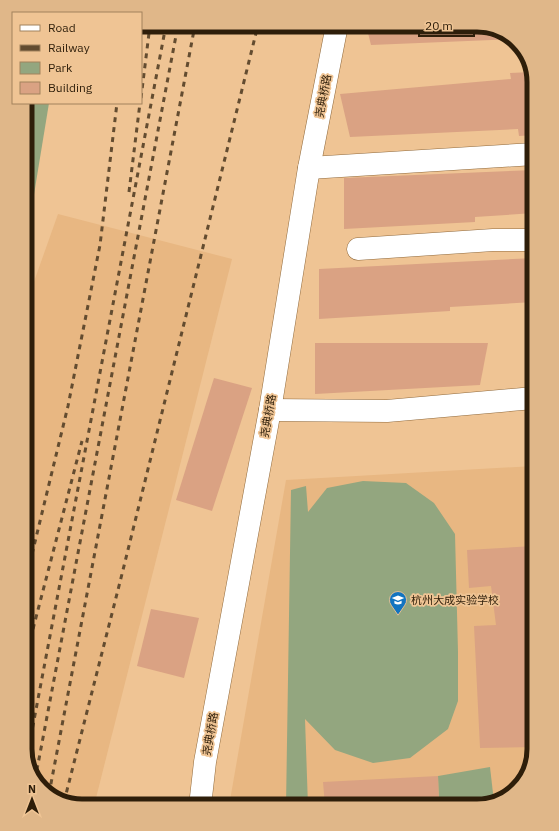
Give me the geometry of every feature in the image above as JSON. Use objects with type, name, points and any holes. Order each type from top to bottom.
[{"type":"street","name":"尧典桥路","points":[[201,799],[205,762],[270,410],[309,168],[336,32]]},
{"type":"street","points":[[309,168],[527,154]]},
{"type":"street","points":[[358,249],[493,240],[527,240]]},
{"type":"street","points":[[270,410],[387,411],[527,399]]},
{"type":"shaded area","points":[[58,214],[232,259],[96,799],[78,799],[63,795],[52,790],[52,779],[42,779],[32,756],[32,287]]},
{"type":"shaded area","name":"杭州大成实验学校","points":[[527,466],[527,756],[517,780],[508,789],[484,799],[230,799],[286,480]]},
{"type":"green space","points":[[32,104],[49,104],[32,207]]},
{"type":"green space","points":[[363,481],[406,483],[434,503],[455,534],[458,701],[448,729],[410,758],[373,763],[335,750],[305,719],[308,799],[286,799],[291,490],[306,486],[308,512],[327,488]]},
{"type":"green space","points":[[490,767],[493,796],[484,799],[439,799],[438,776]]},
{"type":"building","points":[[368,32],[481,32],[504,39],[371,45]]},
{"type":"building","points":[[526,72],[527,75],[527,135],[519,136],[518,129],[350,137],[340,94],[511,79],[510,73]]},
{"type":"building","points":[[527,170],[527,213],[475,217],[475,222],[344,229],[344,178]]},
{"type":"building","points":[[527,258],[527,302],[450,307],[450,311],[319,319],[319,269]]},
{"type":"building","points":[[315,343],[488,343],[480,385],[315,394]]},
{"type":"building","points":[[214,378],[252,388],[212,511],[176,500]]},
{"type":"building","points":[[527,546],[527,747],[480,748],[474,626],[496,625],[491,586],[469,588],[467,550]]},
{"type":"building","points":[[151,609],[199,618],[184,678],[137,666]]},
{"type":"building","points":[[438,776],[439,799],[324,799],[323,782]]},
{"type":"railway","points":[[142,90],[149,32]]},
{"type":"railway","points":[[32,731],[165,32]]},
{"type":"railway","points":[[37,770],[177,32]]},
{"type":"railway","points":[[52,779],[194,32]]},
{"type":"railway","points":[[66,796],[256,32]]},
{"type":"railway","points":[[32,554],[68,406],[100,245],[117,104]]},
{"type":"railway","points":[[129,192],[140,104]]},
{"type":"railway","points":[[33,629],[82,441]]},
{"type":"place","name":"杭州大成实验学校","points":[[398,615]]}]
